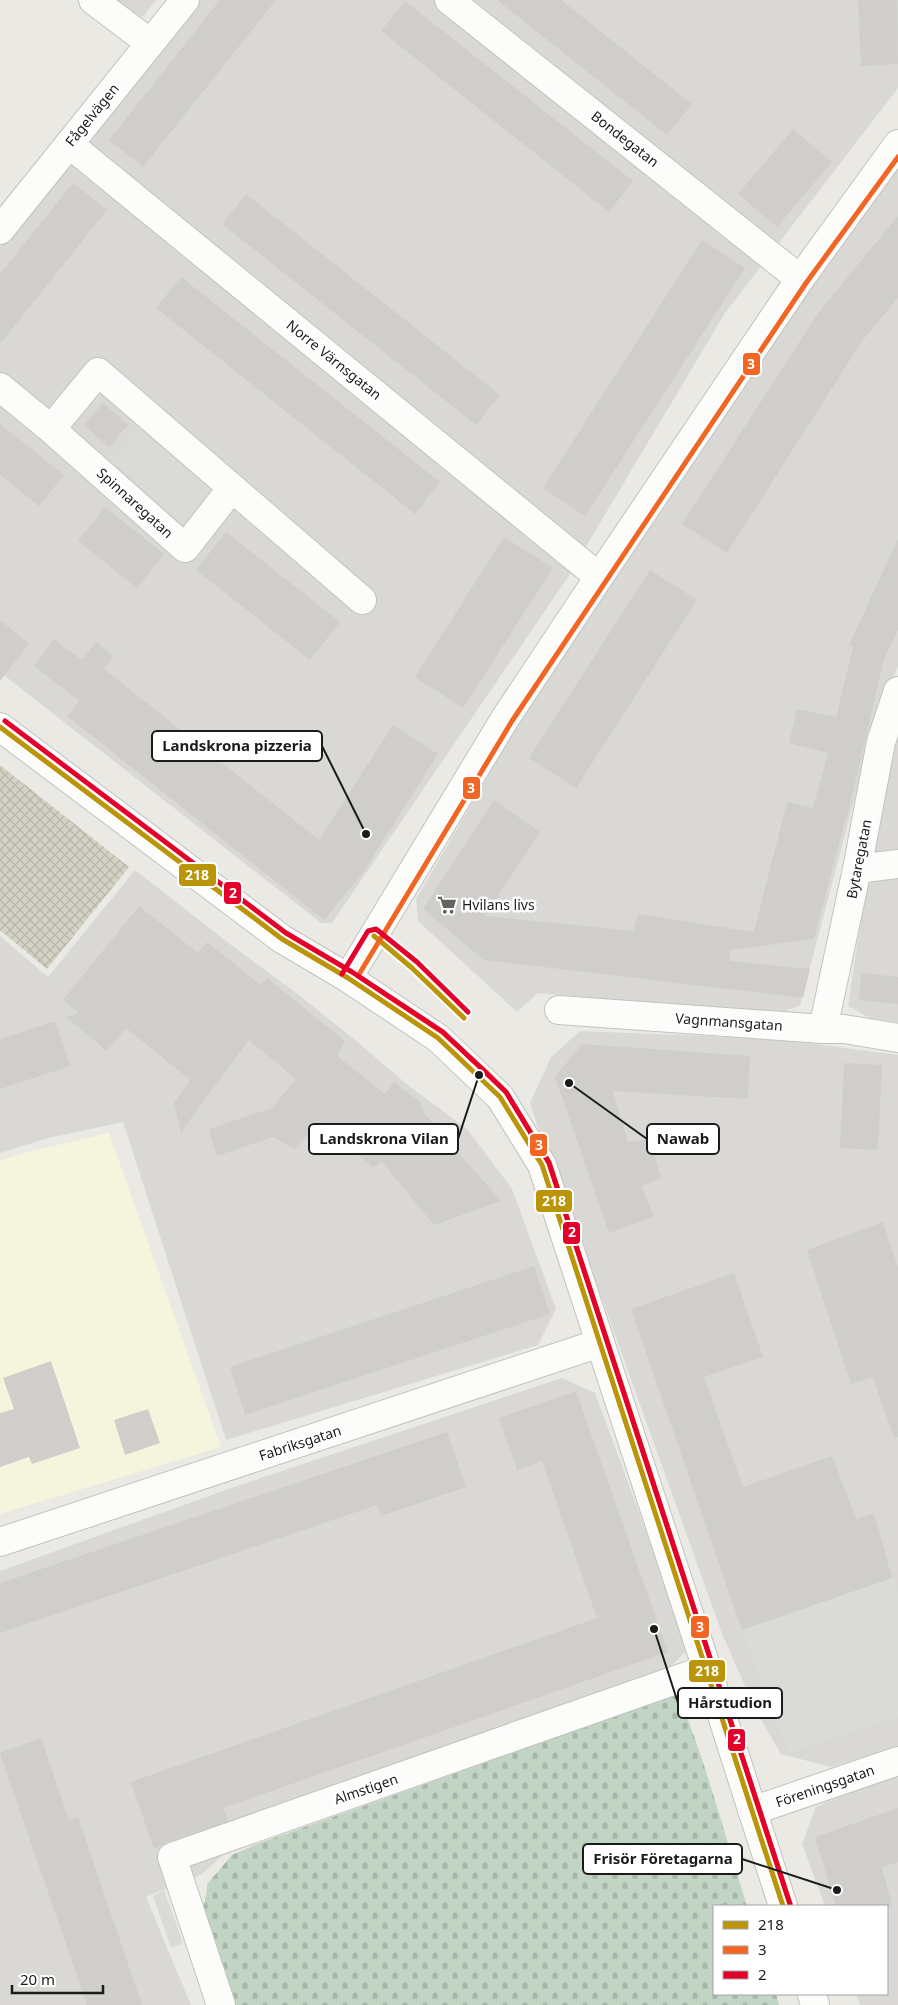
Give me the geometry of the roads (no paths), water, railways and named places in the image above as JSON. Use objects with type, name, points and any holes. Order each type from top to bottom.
[{"type":"street","points":[[93,0],[150,43]]},
{"type":"street","name":"Fågelvägen","points":[[0,230],[185,0]]},
{"type":"street","name":"Bondegatan","points":[[449,0],[800,279]]},
{"type":"street","name":"Norre Värnsgatan","points":[[69,144],[598,576]]},
{"type":"street","points":[[348,978],[506,718],[598,576],[800,279],[898,144]]},
{"type":"street","points":[[51,429],[98,372],[362,600]]},
{"type":"street","name":"Spinnaregatan","points":[[0,388],[51,429],[185,548],[232,488]]},
{"type":"street","name":"Bytaregatan","points":[[823,1029],[857,869],[889,742],[898,691]]},
{"type":"street","points":[[0,727],[282,939],[348,978],[438,1038],[500,1097],[542,1165],[783,1905]]},
{"type":"street","points":[[857,869],[898,864]]},
{"type":"street","name":"Vagnmansgatan","points":[[559,1010],[823,1029],[844,1028],[898,1038]]},
{"type":"street","name":"Fabriksgatan","points":[[0,1542],[600,1343]]},
{"type":"street","name":"Almstigen","points":[[220,2005],[172,1857],[707,1669]]},
{"type":"street","name":"Föreningsgatan","points":[[752,1810],[898,1761]]},
{"type":"place","name":"Landskrona pizzeria","points":[[366,834]]},
{"type":"place","name":"Hvilans livs","points":[[447,905]]},
{"type":"place","name":"Landskrona Vilan","points":[[479,1075]]},
{"type":"place","name":"Nawab","points":[[569,1083]]},
{"type":"place","name":"Hårstudion","points":[[654,1629]]},
{"type":"place","name":"Frisör Företagarna","points":[[837,1890]]}]
